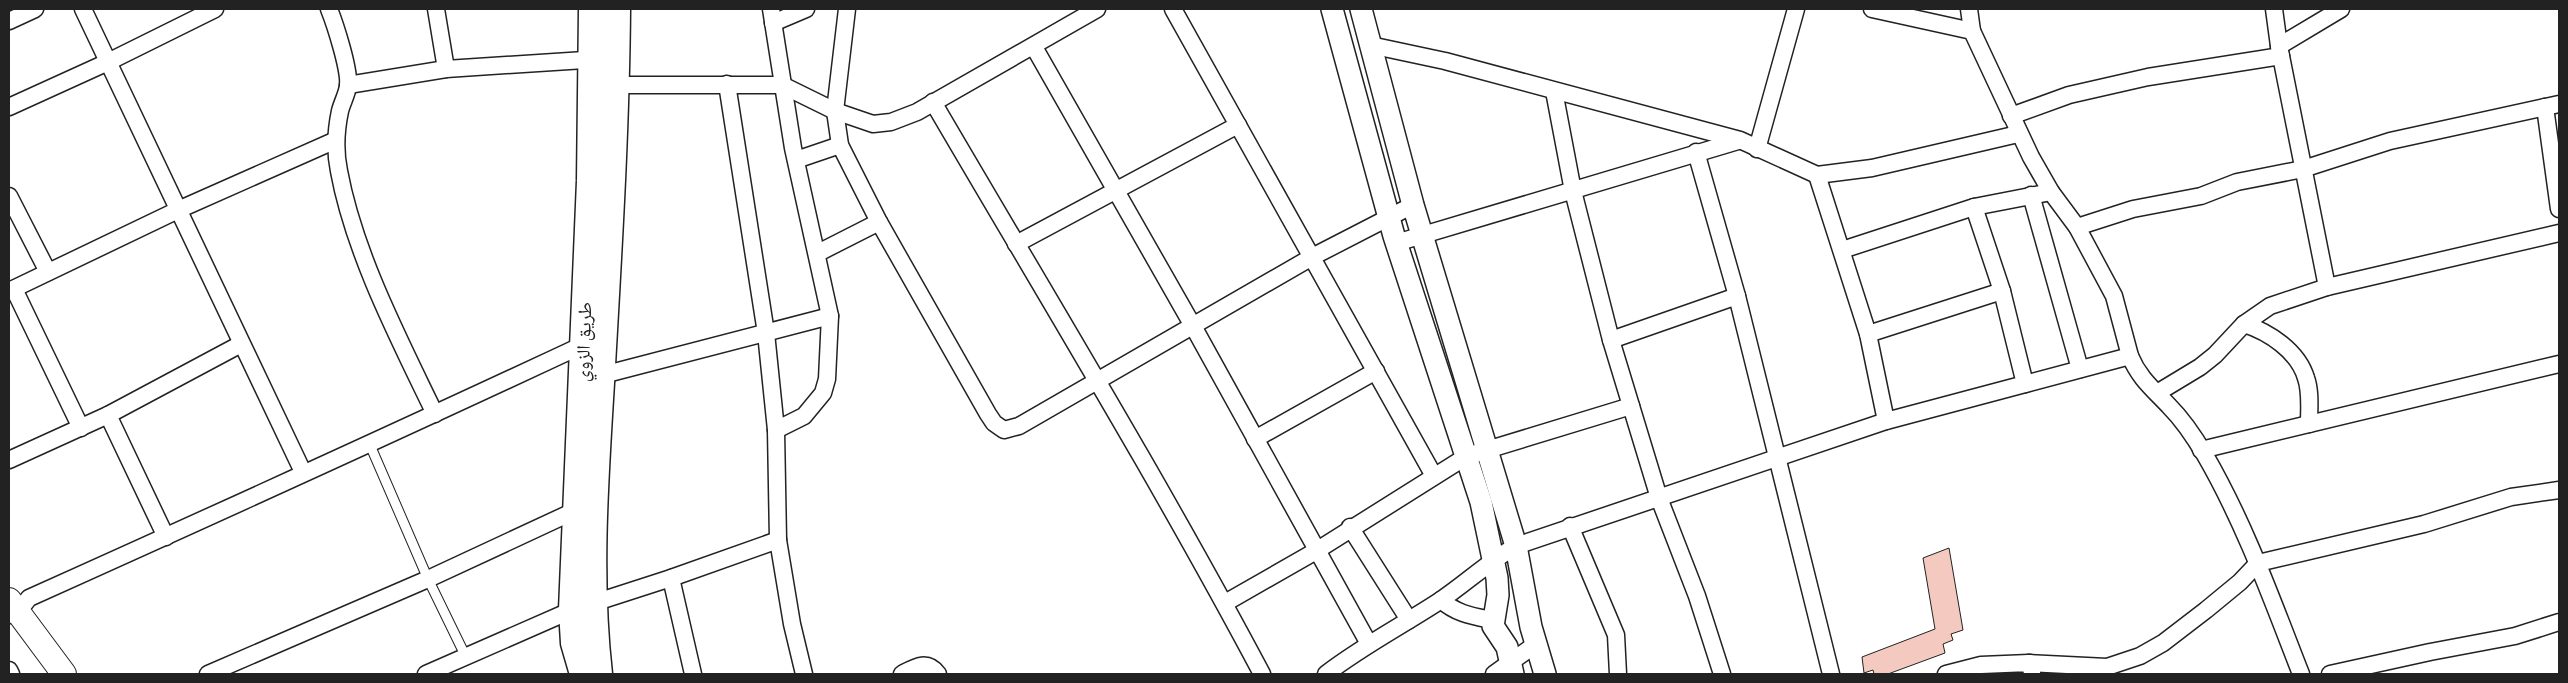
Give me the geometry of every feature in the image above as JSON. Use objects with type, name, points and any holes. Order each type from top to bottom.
[{"type":"main road","name":"طريق الزوي","points":[[592,9],[600,68],[616,86],[593,340]]},
{"type":"main road","name":"طريق الزوي","points":[[582,674],[574,643],[583,607],[592,377],[590,181],[600,68],[617,9]]},
{"type":"main road","points":[[15,604],[64,674]]},
{"type":"main road","name":"طريق الزوي","points":[[583,607],[599,674]]},
{"type":"street","points":[[9,21],[35,9]]},
{"type":"street","points":[[83,9],[303,472]]},
{"type":"street","points":[[9,107],[108,62],[215,9]]},
{"type":"street","points":[[329,9],[338,30],[348,84],[340,111],[336,140],[339,170],[350,218],[399,339],[435,414]]},
{"type":"street","points":[[436,9],[446,69]]},
{"type":"street","points":[[776,430],[804,416],[823,393],[827,379],[830,316],[796,160],[772,16],[806,9]]},
{"type":"street","points":[[847,9],[835,111],[840,145],[879,222],[988,414],[998,427],[1011,430],[1098,383],[1312,257],[1413,205]]},
{"type":"street","points":[[616,86],[782,84],[835,111],[865,122],[880,124],[902,119],[1034,47],[1097,9]]},
{"type":"street","points":[[1173,9],[1434,476]]},
{"type":"street","points":[[1332,9],[1396,242],[1477,453],[1516,546],[1536,644],[1546,674]]},
{"type":"street","points":[[1361,9],[1422,234],[1477,453],[1498,590],[1492,626],[1505,643],[1506,670]]},
{"type":"street","points":[[1757,149],[1796,9]]},
{"type":"street","points":[[1872,9],[1972,31]]},
{"type":"street","points":[[1969,9],[1972,31],[2018,134],[2051,192],[2077,227],[2114,296],[2130,356],[2136,371],[2170,407],[2201,450],[2258,563],[2301,674]]},
{"type":"street","points":[[2274,9],[2280,51],[2327,287]]},
{"type":"street","points":[[2011,116],[2069,95],[2280,51],[2341,9]]},
{"type":"street","points":[[1370,45],[1445,61],[1554,92],[1740,140],[1817,175],[1872,168],[2018,134]]},
{"type":"street","points":[[1034,47],[1194,326],[1369,644]]},
{"type":"street","points":[[348,84],[446,69],[600,68]]},
{"type":"street","points":[[727,84],[766,333],[776,430],[778,540],[792,624],[804,674]]},
{"type":"street","points":[[1554,92],[1573,190],[1611,340],[1660,498],[1697,596],[1722,674]]},
{"type":"street","points":[[933,102],[1225,603],[1262,674]]},
{"type":"street","points":[[2077,227],[2133,209],[2201,196],[2237,182],[2303,169],[2390,141],[2552,106],[2559,209]]},
{"type":"street","points":[[1016,244],[1238,125]]},
{"type":"street","points":[[82,428],[11,290],[178,210],[336,140]]},
{"type":"street","points":[[1396,242],[1740,140]]},
{"type":"street","points":[[796,160],[840,145]]},
{"type":"street","points":[[1696,152],[1737,296],[1779,458],[1831,674]]},
{"type":"street","points":[[1817,175],[1868,334],[1886,420]]},
{"type":"street","points":[[1842,250],[1974,207],[2051,192]]},
{"type":"street","points":[[2032,195],[2080,369]]},
{"type":"street","points":[[9,196],[48,272]]},
{"type":"street","points":[[1974,207],[2002,291],[2025,384]]},
{"type":"street","points":[[818,254],[879,222]]},
{"type":"street","points":[[2157,393],[2176,383],[2215,355],[2244,324],[2270,306],[2327,287],[2559,233]]},
{"type":"street","points":[[1868,334],[2002,291]]},
{"type":"street","points":[[1611,340],[1737,296]]},
{"type":"street","points":[[592,377],[830,316]]},
{"type":"street","points":[[2244,324],[2260,329],[2280,342],[2298,362],[2306,378],[2309,424]]},
{"type":"street","points":[[15,604],[303,472],[370,445],[593,340]]},
{"type":"street","points":[[9,460],[108,415],[241,344]]},
{"type":"street","points":[[1326,674],[1369,644],[1441,600],[1494,558],[1516,546],[1570,526],[1660,498],[1886,420],[2130,356]]},
{"type":"street","points":[[2201,450],[2559,364]]},
{"type":"street","points":[[1255,439],[1376,371]]},
{"type":"street","points":[[1225,603],[1316,550],[1434,476],[1477,453],[1631,406]]},
{"type":"street","points":[[108,415],[166,536]]},
{"type":"street","points":[[1946,674],[1981,665],[2031,669],[2107,667],[2140,656],[2163,643],[2240,582],[2258,563],[2424,524],[2511,496],[2559,490]]},
{"type":"street","points":[[208,674],[428,579],[586,506]]},
{"type":"street","points":[[1570,526],[1616,635],[1618,674]]},
{"type":"street","points":[[1350,527],[1409,620]]},
{"type":"street","points":[[426,674],[583,607],[778,540]]},
{"type":"street","points":[[671,578],[693,674]]},
{"type":"street","points":[[1441,600],[1465,616],[1492,620]]},
{"type":"street","points":[[2330,674],[2404,657],[2515,636],[2559,622]]},
{"type":"street","points":[[1506,670],[1536,644]]},
{"type":"street","points":[[902,674],[920,665],[929,667],[938,674]]},
{"type":"street","points":[[9,670],[12,674]]},
{"type":"lane","points":[[370,445],[428,579],[465,656]]},
{"type":"building","points":[[1949,548],[1963,630],[1951,634],[1953,640],[1943,644],[1945,653],[1888,674],[1874,674],[1873,670],[1864,673],[1862,657],[1935,629],[1923,558]]}]
